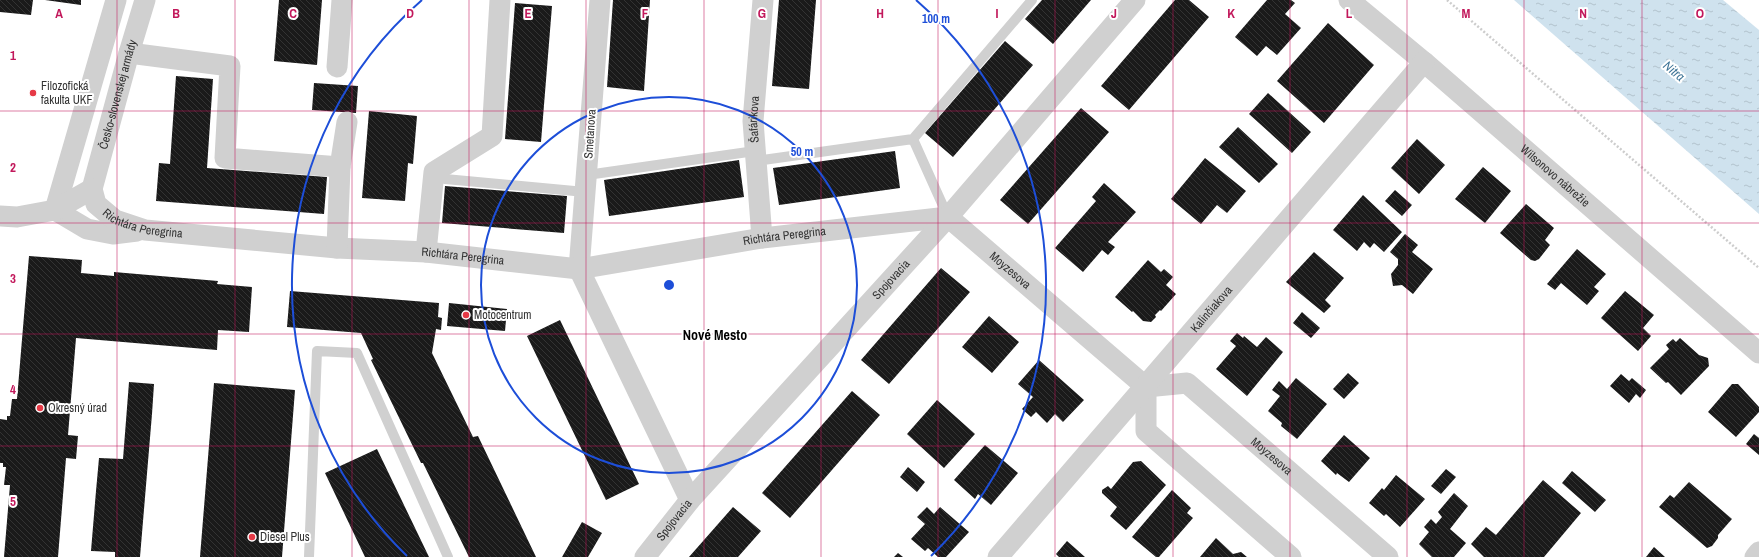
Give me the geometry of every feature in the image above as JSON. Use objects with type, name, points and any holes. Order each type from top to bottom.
[{"type":"street","points":[[55,210],[116,0]]},
{"type":"street","name":"Česko-slovenskej armády","points":[[92,189],[145,0]]},
{"type":"street","points":[[337,67],[342,0]]},
{"type":"street","points":[[426,252],[434,172],[492,136],[500,0]]},
{"type":"street","name":"Smetanova","points":[[579,269],[600,0]]},
{"type":"street","name":"Šafárikova","points":[[762,238],[752,121],[763,0]]},
{"type":"street","name":"Spojovacia","points":[[645,557],[690,500],[948,217],[1135,0]]},
{"type":"street","name":"Wilsonovo nábrežie","points":[[1349,0],[1424,62],[1759,353]]},
{"type":"street","points":[[129,53],[230,66],[224,158],[340,167]]},
{"type":"street","name":"Kalinčiakova","points":[[998,557],[1146,387],[1424,62]]},
{"type":"street","points":[[337,248],[340,167],[347,122]]},
{"type":"street","points":[[0,216],[17,217],[55,210],[92,189]]},
{"type":"street","name":"Richtára Peregrina","points":[[92,189],[96,204],[115,220],[145,230],[337,248],[426,252],[579,269],[762,238],[948,217]]},
{"type":"street","points":[[55,210],[87,229],[113,234],[145,230]]},
{"type":"street","name":"Moyzesova","points":[[948,217],[1146,387],[1187,383],[1383,555]]},
{"type":"street","points":[[579,269],[690,500]]},
{"type":"street","points":[[1146,387],[1146,431],[1291,557]]},
{"type":"street","points":[[1755,557],[1759,552]]},
{"type":"lane","points":[[445,179],[586,183],[755,156],[913,139],[1032,0]]},
{"type":"lane","points":[[913,139],[948,217]]},
{"type":"lane","points":[[309,557],[317,351],[357,353],[448,557]]},
{"type":"path","points":[[1447,0],[1759,268]]},
{"type":"water","name":"Nitra","points":[[1514,0],[1723,0],[1759,30],[1759,214]]},
{"type":"building","points":[[0,0],[33,0],[31,15],[0,12]]},
{"type":"building","points":[[45,0],[81,0],[81,5]]},
{"type":"building","points":[[279,0],[322,0],[317,65],[274,61]]},
{"type":"building","points":[[613,0],[650,0],[644,91],[607,87]]},
{"type":"building","points":[[779,0],[816,0],[809,89],[772,86]]},
{"type":"building","points":[[1042,0],[1091,0],[1053,44],[1025,19]]},
{"type":"building","points":[[1175,0],[1189,0],[1209,17],[1129,110],[1101,86]]},
{"type":"building","points":[[1267,0],[1291,0],[1295,3],[1285,14],[1301,28],[1277,55],[1266,46],[1257,56],[1235,37]]},
{"type":"building","points":[[515,3],[552,6],[541,142],[505,139]]},
{"type":"building","points":[[1328,23],[1374,65],[1324,123],[1277,81]]},
{"type":"building","points":[[1005,41],[1033,65],[953,157],[925,133]]},
{"type":"building","points":[[176,76],[213,79],[207,168],[327,177],[324,214],[156,201],[159,163],[170,164]]},
{"type":"building","points":[[314,83],[358,86],[356,113],[312,110]]},
{"type":"building","points":[[1268,93],[1311,132],[1292,153],[1249,114]]},
{"type":"building","points":[[1081,108],[1109,132],[1028,224],[1000,200]]},
{"type":"building","points":[[369,111],[417,116],[413,164],[408,163],[405,201],[362,198]]},
{"type":"building","points":[[1238,127],[1278,164],[1259,183],[1219,147]]},
{"type":"building","points":[[1417,139],[1445,165],[1419,194],[1391,168]]},
{"type":"building","points":[[895,151],[900,188],[779,205],[773,168]]},
{"type":"building","points":[[1205,158],[1246,191],[1227,213],[1217,205],[1201,224],[1171,199]]},
{"type":"building","points":[[739,160],[744,197],[609,216],[604,180]]},
{"type":"building","points":[[1483,167],[1511,191],[1485,223],[1455,199]]},
{"type":"building","points":[[1104,183],[1136,212],[1108,242],[1115,247],[1108,255],[1102,250],[1083,272],[1055,248],[1096,201],[1092,197]]},
{"type":"building","points":[[445,186],[567,196],[564,233],[442,223]]},
{"type":"building","points":[[1395,190],[1412,205],[1402,216],[1385,201]]},
{"type":"building","points":[[1363,195],[1402,232],[1384,252],[1374,243],[1370,248],[1364,242],[1357,251],[1333,230]]},
{"type":"building","points":[[1526,204],[1554,228],[1545,240],[1550,245],[1539,259],[1535,261],[1531,260],[1500,233]]},
{"type":"building","points":[[1405,234],[1418,245],[1412,252],[1433,269],[1413,294],[1402,285],[1393,286],[1391,274],[1398,265],[1398,259],[1390,252]]},
{"type":"building","points":[[1577,249],[1606,274],[1594,287],[1599,291],[1587,305],[1561,283],[1555,290],[1547,284]]},
{"type":"building","points":[[1314,252],[1344,278],[1325,300],[1331,306],[1324,313],[1286,282]]},
{"type":"building","name":"Okresný úrad","points":[[29,256],[82,260],[81,273],[114,276],[114,272],[218,281],[217,284],[252,287],[249,332],[218,330],[217,350],[76,338],[68,435],[78,436],[76,459],[66,458],[58,557],[4,557],[10,485],[4,485],[6,467],[3,467],[3,463],[0,463],[0,419],[7,420],[7,416],[10,416],[12,399],[17,399]]},
{"type":"building","points":[[1148,260],[1161,272],[1164,269],[1173,277],[1166,285],[1176,294],[1161,311],[1160,310],[1155,315],[1156,317],[1151,322],[1143,321],[1115,297]]},
{"type":"building","points":[[941,268],[970,292],[889,384],[861,360]]},
{"type":"building","points":[[290,291],[439,303],[438,317],[442,318],[441,330],[436,329],[432,353],[473,437],[478,436],[536,557],[469,557],[371,360],[373,359],[361,333],[287,327]]},
{"type":"building","points":[[1625,291],[1654,315],[1643,328],[1651,336],[1638,351],[1601,318]]},
{"type":"building","points":[[449,303],[507,309],[505,331],[447,326]]},
{"type":"building","points":[[1302,312],[1320,328],[1311,338],[1293,323]]},
{"type":"building","points":[[989,316],[1019,342],[992,373],[962,347]]},
{"type":"building","points":[[560,320],[639,484],[606,500],[527,336]]},
{"type":"building","points":[[1237,333],[1243,338],[1244,336],[1257,347],[1266,337],[1283,352],[1247,396],[1216,369],[1236,346],[1230,341]]},
{"type":"building","points":[[1680,338],[1699,355],[1708,358],[1709,366],[1681,395],[1668,382],[1666,383],[1650,368],[1669,349],[1666,345],[1673,339],[1676,342]]},
{"type":"building","points":[[1039,360],[1084,400],[1063,422],[1055,414],[1047,423],[1036,412],[1031,417],[1022,409],[1033,397],[1018,384]]},
{"type":"building","points":[[1348,373],[1359,383],[1344,399],[1333,389]]},
{"type":"building","points":[[1621,374],[1629,381],[1632,378],[1646,390],[1640,398],[1636,394],[1629,403],[1610,386]]},
{"type":"building","points":[[1296,378],[1327,404],[1297,439],[1281,426],[1282,423],[1268,411],[1280,396],[1272,390],[1279,381],[1287,389]]},
{"type":"building","points":[[129,382],[154,384],[152,414],[140,557],[115,557],[115,552],[91,551],[99,458],[123,459]]},
{"type":"building","points":[[214,383],[295,390],[282,557],[200,557]]},
{"type":"building","points":[[1732,384],[1738,384],[1759,407],[1759,412],[1736,437],[1708,412]]},
{"type":"building","points":[[852,391],[880,415],[790,518],[762,493]]},
{"type":"building","points":[[937,400],[975,434],[944,468],[907,434]]},
{"type":"building","points":[[1754,434],[1759,438],[1759,455],[1746,444]]},
{"type":"building","points":[[1344,435],[1370,458],[1349,482],[1337,473],[1336,475],[1321,461]]},
{"type":"building","points":[[985,445],[1018,473],[991,505],[978,494],[975,499],[954,480]]},
{"type":"building","points":[[377,449],[429,557],[365,557],[325,473]]},
{"type":"building","points":[[1141,461],[1166,485],[1126,530],[1110,516],[1117,507],[1102,493],[1102,490],[1108,486],[1111,489],[1133,462]]},
{"type":"building","points":[[908,467],[925,482],[917,492],[900,477]]},
{"type":"building","points":[[1446,469],[1456,477],[1441,494],[1431,486]]},
{"type":"building","points":[[1572,471],[1606,500],[1595,512],[1562,483]]},
{"type":"building","points":[[1396,475],[1425,499],[1400,527],[1386,514],[1384,516],[1369,503],[1382,488],[1384,490]]},
{"type":"building","points":[[1543,480],[1581,513],[1544,557],[1484,557],[1471,544],[1486,527],[1496,535]]},
{"type":"building","points":[[1689,482],[1732,519],[1718,535],[1718,538],[1712,546],[1707,548],[1659,507],[1670,495],[1674,498]]},
{"type":"building","points":[[1172,490],[1191,508],[1187,513],[1193,518],[1159,557],[1156,557],[1132,537]]},
{"type":"building","points":[[1454,493],[1468,506],[1450,529],[1466,543],[1454,557],[1432,557],[1419,544],[1429,532],[1424,527],[1431,519],[1436,524],[1442,517],[1438,512]]},
{"type":"building","points":[[733,507],[761,531],[738,557],[689,557]]},
{"type":"building","points":[[927,507],[934,514],[940,507],[969,532],[946,557],[938,557],[928,548],[925,551],[911,539],[925,524],[917,517]]},
{"type":"building","points":[[582,522],[602,533],[588,557],[562,557]]},
{"type":"building","points":[[1216,538],[1233,554],[1241,552],[1247,557],[1200,557]]},
{"type":"building","points":[[1067,541],[1085,557],[1059,557],[1056,554]]},
{"type":"building","points":[[1654,547],[1665,557],[1646,557]]},
{"type":"building","points":[[898,553],[903,557],[894,557]]},
{"type":"place","name":"Filozofická fakulta UKF","points":[[33,93]]},
{"type":"place","name":"Motocentrum","points":[[466,315]]},
{"type":"place","name":"Okresný úrad","points":[[40,408]]},
{"type":"place","name":"Diesel Plus","points":[[252,537]]},
{"type":"district","name":"Nové Mesto","points":[[715,335]]}]
